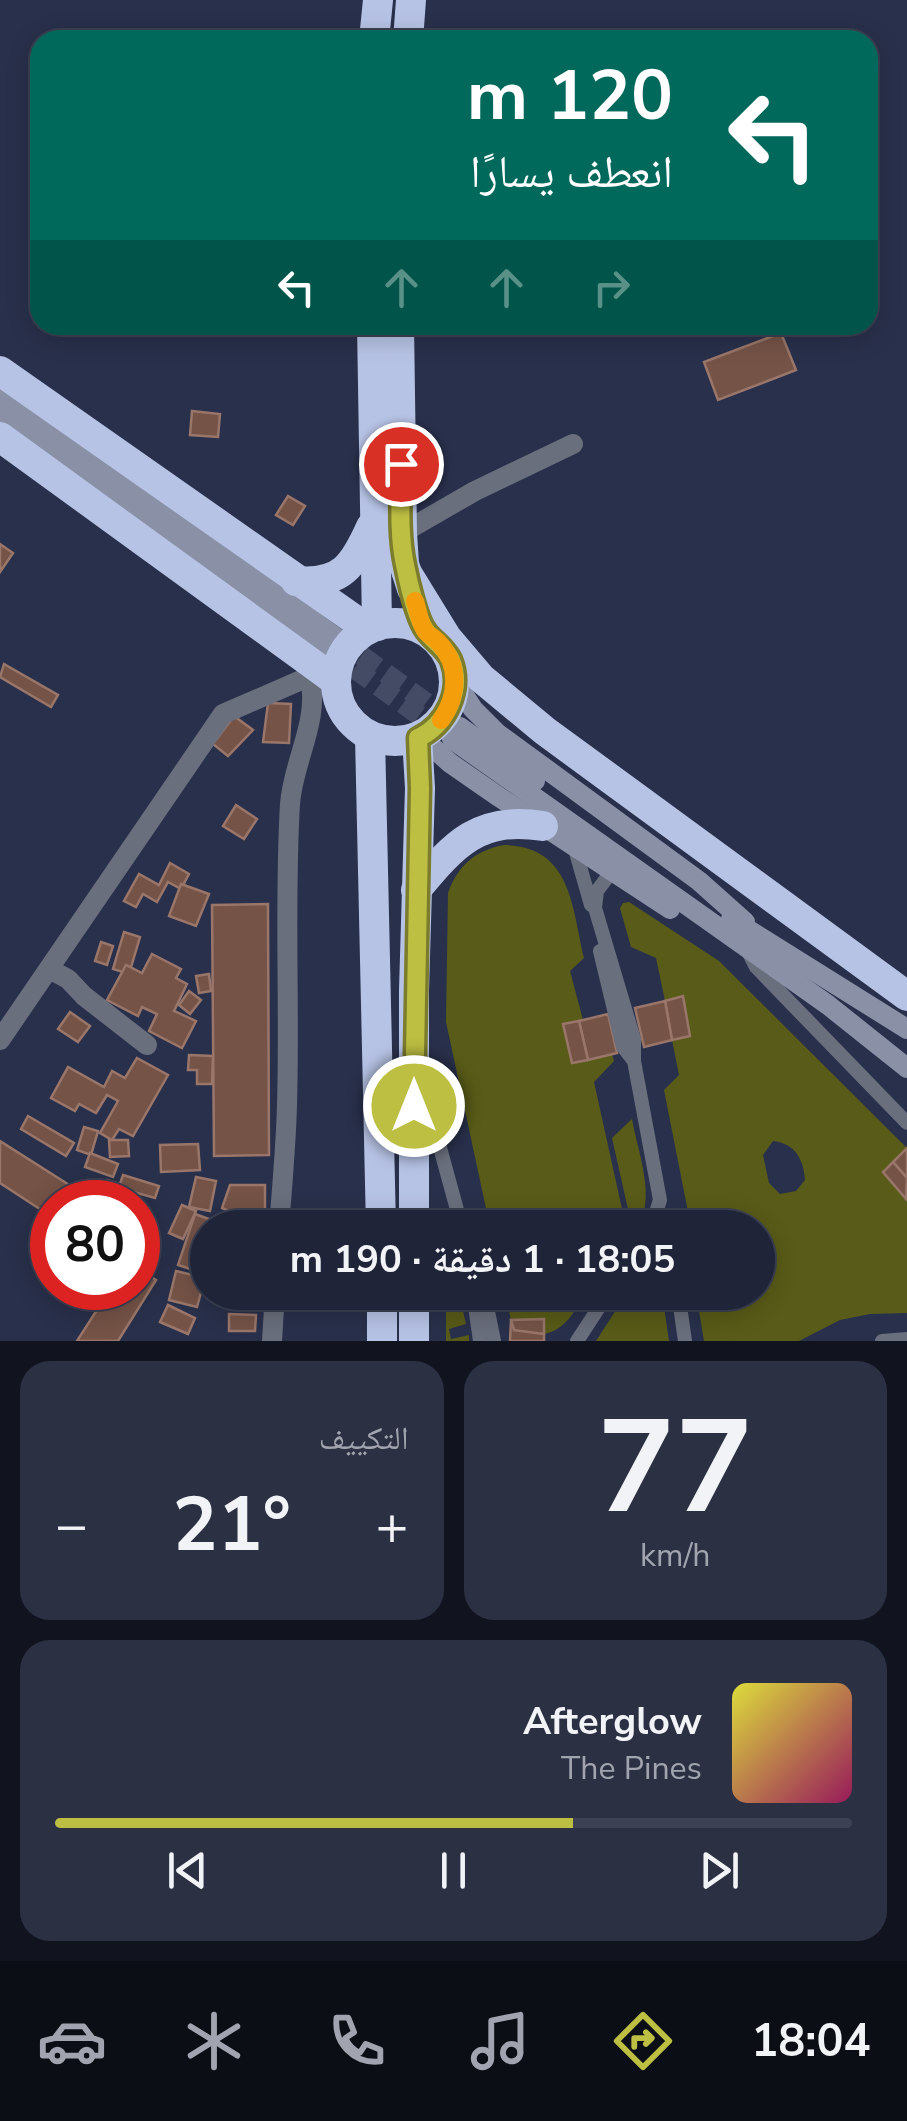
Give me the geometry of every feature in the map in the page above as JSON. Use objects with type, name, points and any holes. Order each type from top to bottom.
[{"type":"highway","points":[[375,30],[378,0]]},
{"type":"highway","points":[[408,30],[410,0]]},
{"type":"highway","points":[[373,335],[387,529],[407,573],[447,638],[481,678],[545,732],[907,996]]},
{"type":"highway","points":[[372,628],[387,529],[398,335]]},
{"type":"highway","points":[[0,371],[296,581],[372,628]]},
{"type":"highway","points":[[0,436],[327,663],[344,713],[370,736],[385,741],[438,735]]},
{"type":"highway","points":[[296,581],[315,583],[342,573],[361,550],[387,529]]},
{"type":"highway","points":[[407,573],[424,630]]},
{"type":"highway","points":[[327,663],[340,660],[351,642],[372,628],[409,624],[424,630],[440,644],[451,661],[455,681],[420,788],[414,1210]]},
{"type":"highway","points":[[370,736],[381,1210]]},
{"type":"highway","points":[[416,890],[462,840],[488,826],[543,826]]},
{"type":"highway","points":[[382,1310],[382,1341]]},
{"type":"highway","points":[[414,1310],[414,1341]]},
{"type":"main road","points":[[0,394],[327,663]]},
{"type":"main road","points":[[0,413],[327,663]]},
{"type":"main road","points":[[455,681],[496,734],[700,881],[741,916],[748,939],[907,1068]]},
{"type":"main road","points":[[438,735],[450,763],[543,826],[720,942],[748,939]]},
{"type":"main road","points":[[438,735],[748,939],[907,1029]]},
{"type":"street","points":[[387,529],[573,444]]},
{"type":"street","points":[[0,1040],[222,714],[327,663]]},
{"type":"street","points":[[280,1210],[287,1105],[290,798],[314,695],[327,663]]},
{"type":"street","points":[[49,969],[68,979],[147,1045]]},
{"type":"street","points":[[272,1341],[274,1310]]},
{"type":"lane","points":[[572,844],[582,869],[623,1047],[634,1061]]},
{"type":"lane","points":[[612,871],[596,890],[595,908],[635,1044],[634,1061],[659,1210]]},
{"type":"lane","points":[[748,939],[756,967],[907,1124]]},
{"type":"lane","points":[[414,1106],[436,1133],[457,1210]]},
{"type":"lane","points":[[476,1310],[480,1341]]},
{"type":"lane","points":[[488,1310],[494,1341]]},
{"type":"lane","points":[[577,1341],[597,1310]]},
{"type":"lane","points":[[681,1310],[685,1341]]},
{"type":"lane","points":[[882,1341],[907,1339]]},
{"type":"shaded area","points":[[504,845],[526,848],[556,867],[565,882],[584,958],[570,971],[583,1020],[563,1025],[572,1063],[612,1054],[614,1061],[594,1082],[622,1210],[486,1210],[446,1022],[448,893],[469,860]]},
{"type":"shaded area","points":[[629,902],[719,961],[907,1148],[907,1313],[840,1320],[799,1341],[704,1341],[699,1310],[775,1310],[775,1210],[688,1210],[664,1090],[679,1075],[672,1040],[690,1035],[683,997],[665,1001],[656,958],[631,947],[620,908]],"holes":[[[773,1141],[787,1145],[797,1154],[805,1180],[796,1191],[780,1194],[769,1183],[763,1155]]]},
{"type":"shaded area","points":[[632,1119],[646,1188],[644,1210],[628,1210],[612,1138]]},
{"type":"shaded area","points":[[446,1310],[463,1310],[466,1324],[449,1329],[451,1339],[469,1335],[469,1341],[446,1341]]},
{"type":"shaded area","points":[[509,1310],[575,1310],[564,1324],[544,1334],[543,1319],[511,1320]]},
{"type":"shaded area","points":[[616,1310],[664,1310],[669,1341],[596,1341]]},
{"type":"building","points":[[782,335],[796,370],[718,400],[704,362]]},
{"type":"building","points":[[192,411],[220,414],[218,437],[190,435]]},
{"type":"building","points":[[288,496],[305,506],[293,525],[276,515]]},
{"type":"building","points":[[0,544],[13,553],[0,572]]},
{"type":"building","points":[[4,664],[58,695],[51,707],[0,677]]},
{"type":"building","points":[[268,703],[291,704],[289,743],[263,742]]},
{"type":"building","points":[[234,716],[253,730],[228,756],[213,744]]},
{"type":"building","points":[[236,805],[257,819],[244,839],[223,826]]},
{"type":"building","points":[[170,863],[189,874],[181,889],[168,882],[157,902],[143,894],[136,907],[124,901],[139,874],[159,885]]},
{"type":"building","points":[[181,884],[209,894],[196,926],[169,916]]},
{"type":"building","points":[[268,904],[269,1155],[214,1156],[212,905]]},
{"type":"building","points":[[124,932],[140,937],[129,974],[113,969]]},
{"type":"building","points":[[101,942],[113,946],[107,965],[95,961]]},
{"type":"building","points":[[152,954],[181,969],[176,978],[187,984],[174,1011],[196,1021],[182,1048],[149,1031],[157,1014],[142,1007],[138,1016],[107,1000],[126,965],[142,973]]},
{"type":"building","points":[[209,974],[211,991],[199,993],[196,976]]},
{"type":"building","points":[[189,991],[201,1000],[190,1014],[179,1005]]},
{"type":"building","points":[[683,996],[690,1036],[672,1040],[665,1001]]},
{"type":"building","points":[[665,1001],[672,1040],[644,1047],[635,1008]]},
{"type":"building","points":[[70,1012],[90,1026],[78,1042],[58,1029]]},
{"type":"building","points":[[608,1014],[617,1053],[588,1060],[579,1021]]},
{"type":"building","points":[[579,1021],[588,1060],[572,1063],[563,1024]]},
{"type":"building","points":[[189,1055],[213,1056],[212,1084],[197,1084],[197,1070],[188,1070]]},
{"type":"building","points":[[137,1058],[168,1075],[133,1136],[119,1129],[112,1140],[100,1133],[118,1101],[107,1095],[96,1113],[79,1104],[75,1111],[51,1098],[68,1067],[104,1087],[112,1071],[125,1078]]},
{"type":"building","points":[[28,1116],[74,1143],[66,1156],[21,1129]]},
{"type":"building","points":[[84,1127],[98,1131],[91,1155],[77,1150]]},
{"type":"building","points":[[109,1140],[128,1140],[129,1156],[110,1157]]},
{"type":"building","points":[[0,1141],[61,1180],[30,1180],[30,1203],[0,1183]]},
{"type":"building","points":[[198,1144],[200,1170],[161,1172],[160,1145]]},
{"type":"building","points":[[907,1148],[907,1178],[893,1162]]},
{"type":"building","points":[[90,1153],[118,1164],[113,1177],[85,1167]]},
{"type":"building","points":[[893,1162],[907,1178],[906,1199],[883,1172]]},
{"type":"building","points":[[196,1177],[216,1181],[210,1210],[189,1207]]},
{"type":"building","points":[[230,1185],[265,1185],[265,1210],[222,1208]]},
{"type":"building","points":[[182,1205],[194,1210],[190,1210],[190,1224],[183,1239],[169,1233]]},
{"type":"building","points":[[190,1229],[190,1269],[178,1265]]},
{"type":"building","points":[[176,1271],[190,1274],[190,1305],[169,1300]]},
{"type":"building","points":[[168,1305],[195,1318],[188,1334],[160,1322]]},
{"type":"building","points":[[97,1310],[137,1310],[118,1341],[77,1341]]},
{"type":"building","points":[[229,1314],[256,1315],[255,1331],[229,1331]]},
{"type":"building","points":[[544,1319],[544,1334],[518,1333],[511,1320]]},
{"type":"building","points":[[511,1320],[514,1330],[544,1334],[544,1341],[510,1341]]},
{"type":"tunnel","points":[[337,638],[460,727]]},
{"type":"tunnel","points":[[330,651],[452,739]]},
{"type":"slow traffic","points":[[415,601],[424,630],[451,661],[453,697],[441,720]]},
{"type":"route","points":[[401,464],[404,564],[424,630],[451,661],[455,681],[447,711],[438,724],[418,738],[414,1106]]}]
